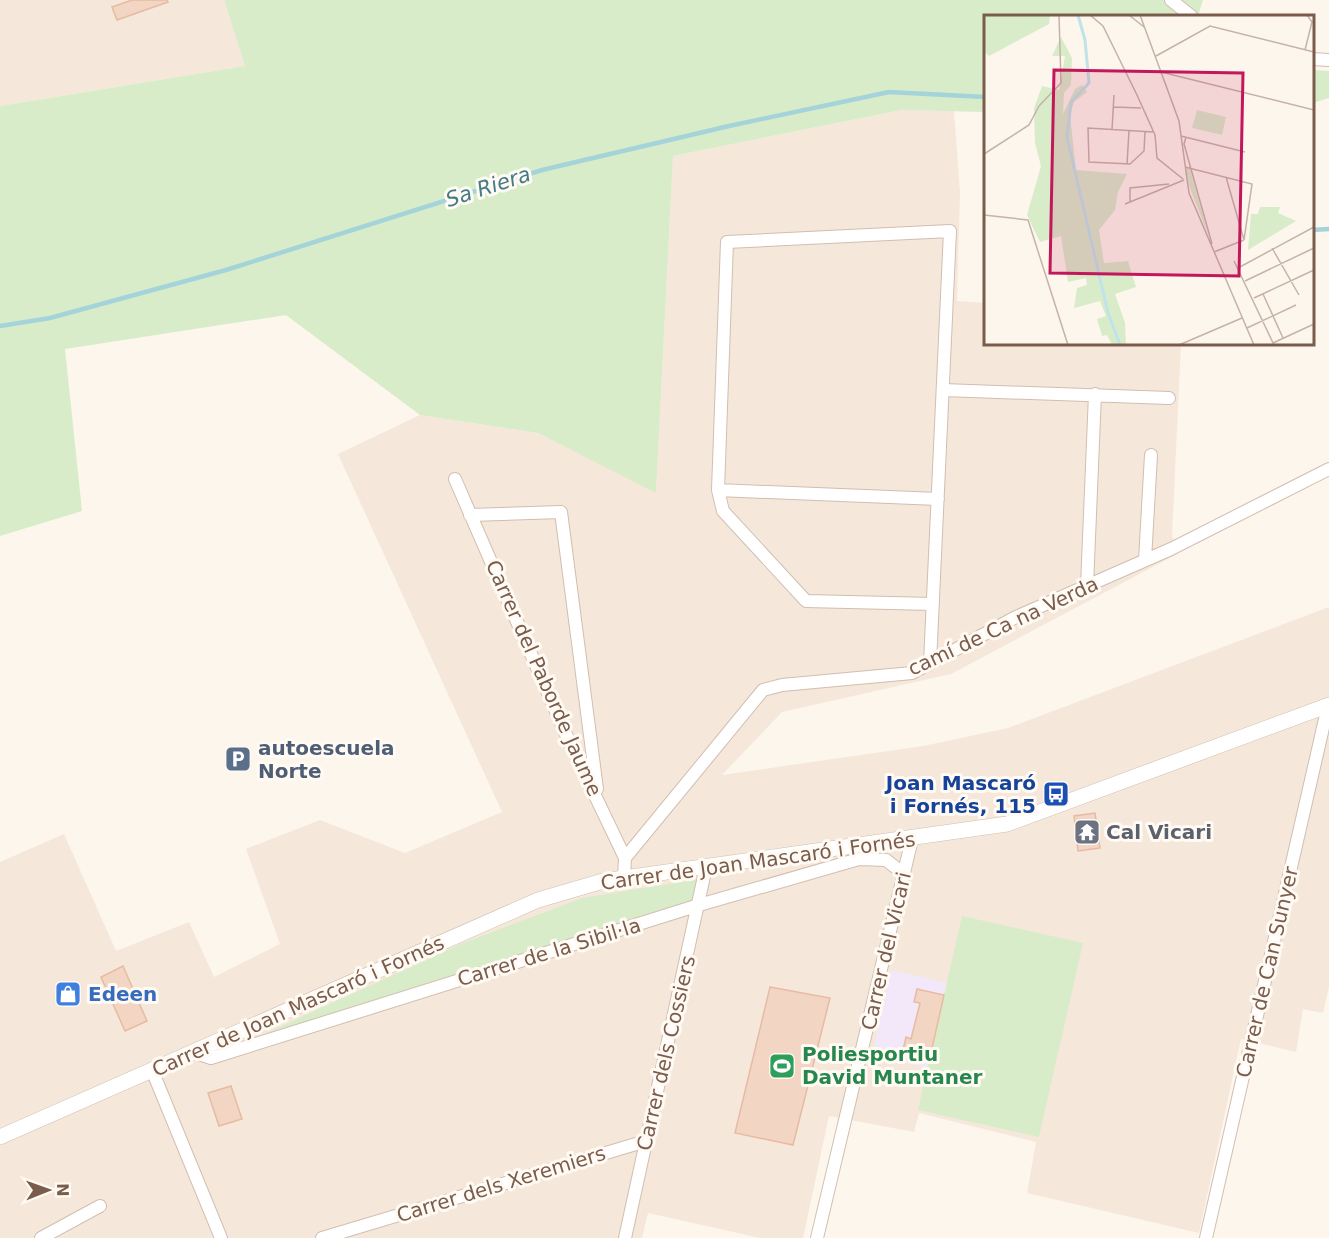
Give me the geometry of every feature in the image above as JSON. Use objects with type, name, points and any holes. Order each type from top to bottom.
[{"type":"street","points":[[1171,0],[1190,15]]},
{"type":"street","points":[[1314,59],[1329,60]]},
{"type":"street","points":[[930,663],[933,604],[938,499],[950,231],[727,242],[718,490],[723,511],[806,601],[933,604]]},
{"type":"street","points":[[943,390],[1169,398]]},
{"type":"street","points":[[1087,586],[1095,394]]},
{"type":"street","points":[[1145,560],[1151,455]]},
{"type":"street","name":"camí de Ca na Verda","points":[[625,858],[764,690],[782,685],[912,673],[1016,617],[1145,560],[1329,469]]},
{"type":"street","name":"Carrer del Paborde Jaume","points":[[455,479],[568,739],[625,858],[624,878]]},
{"type":"street","points":[[718,490],[938,499]]},
{"type":"street","points":[[470,515],[561,512],[598,799]]},
{"type":"street","name":"Carrer de Joan Mascaró i Fornés","points":[[0,1137],[538,900],[603,881],[1007,824],[1329,705]]},
{"type":"street","name":"Carrer de Can Sunyer","points":[[1206,1238],[1329,705]]},
{"type":"street","name":"Carrer del Vicari","points":[[817,1238],[912,839]]},
{"type":"street","name":"Carrer de la Sibil·la","points":[[193,1052],[211,1058],[699,905],[859,860],[886,860],[904,874]]},
{"type":"street","name":"Carrer dels Cossiers","points":[[625,1238],[699,905],[705,867]]},
{"type":"street","points":[[152,1070],[221,1238]]},
{"type":"street","name":"Carrer dels Xeremiers","points":[[322,1238],[646,1141]]},
{"type":"street","points":[[49,1236],[100,1206]]},
{"type":"shaded area","points":[[0,0],[224,0],[245,66],[0,106]]},
{"type":"shaded area","points":[[902,110],[954,111],[960,192],[957,301],[984,303],[984,345],[1181,345],[1172,536],[1179,553],[951,674],[782,712],[722,775],[923,746],[1008,728],[1329,607],[1329,987],[1323,1013],[1303,1009],[1296,1052],[1241,1039],[1199,1233],[1027,1193],[1036,1142],[919,1113],[914,1132],[829,1116],[803,1238],[760,1238],[648,1213],[642,1238],[0,1238],[0,862],[64,834],[116,951],[189,922],[214,977],[280,944],[246,849],[320,820],[405,853],[502,812],[338,454],[420,415],[538,433],[656,492],[673,156]]},
{"type":"shaded area","points":[[892,970],[947,983],[928,1068],[872,1055]]},
{"type":"green space","points":[[224,0],[1203,0],[1198,15],[984,15],[984,112],[902,110],[673,156],[656,493],[538,433],[420,415],[286,315],[65,349],[82,511],[0,536],[0,106],[245,66]]},
{"type":"green space","points":[[1314,70],[1329,71],[1329,98],[1314,103]]},
{"type":"green space","points":[[700,879],[695,902],[251,1040],[463,943],[582,898]]},
{"type":"green space","points":[[962,916],[1083,943],[1039,1137],[918,1110]]},
{"type":"building","points":[[132,0],[167,0],[168,2],[117,20],[112,7]]},
{"type":"building","name":"Cal Vicari","points":[[1095,813],[1100,848],[1078,851],[1074,816]]},
{"type":"building","points":[[123,966],[147,1021],[125,1031],[101,977]]},
{"type":"building","name":"Poliesportiu David Muntaner","points":[[770,987],[830,998],[793,1145],[735,1133]]},
{"type":"building","points":[[917,989],[944,995],[930,1057],[903,1050],[906,1037],[911,1039],[920,1003],[914,1002]]},
{"type":"building","points":[[231,1086],[242,1119],[219,1126],[208,1093]]},
{"type":"waterway","name":"Sa Riera","points":[[0,326],[50,318],[226,270],[542,170],[729,126],[889,92],[984,97]]},
{"type":"waterway","name":"Sa Riera","points":[[1314,230],[1329,229]]},
{"type":"place","name":"autoescuela Norte","points":[[238,759]]},
{"type":"place","name":"Joan Mascaró i Fornés, 115","points":[[1056,794]]},
{"type":"place","name":"Cal Vicari","points":[[1087,832]]},
{"type":"place","name":"Edeen","points":[[68,994]]},
{"type":"place","name":"Poliesportiu David Muntaner","points":[[782,1066]]}]
